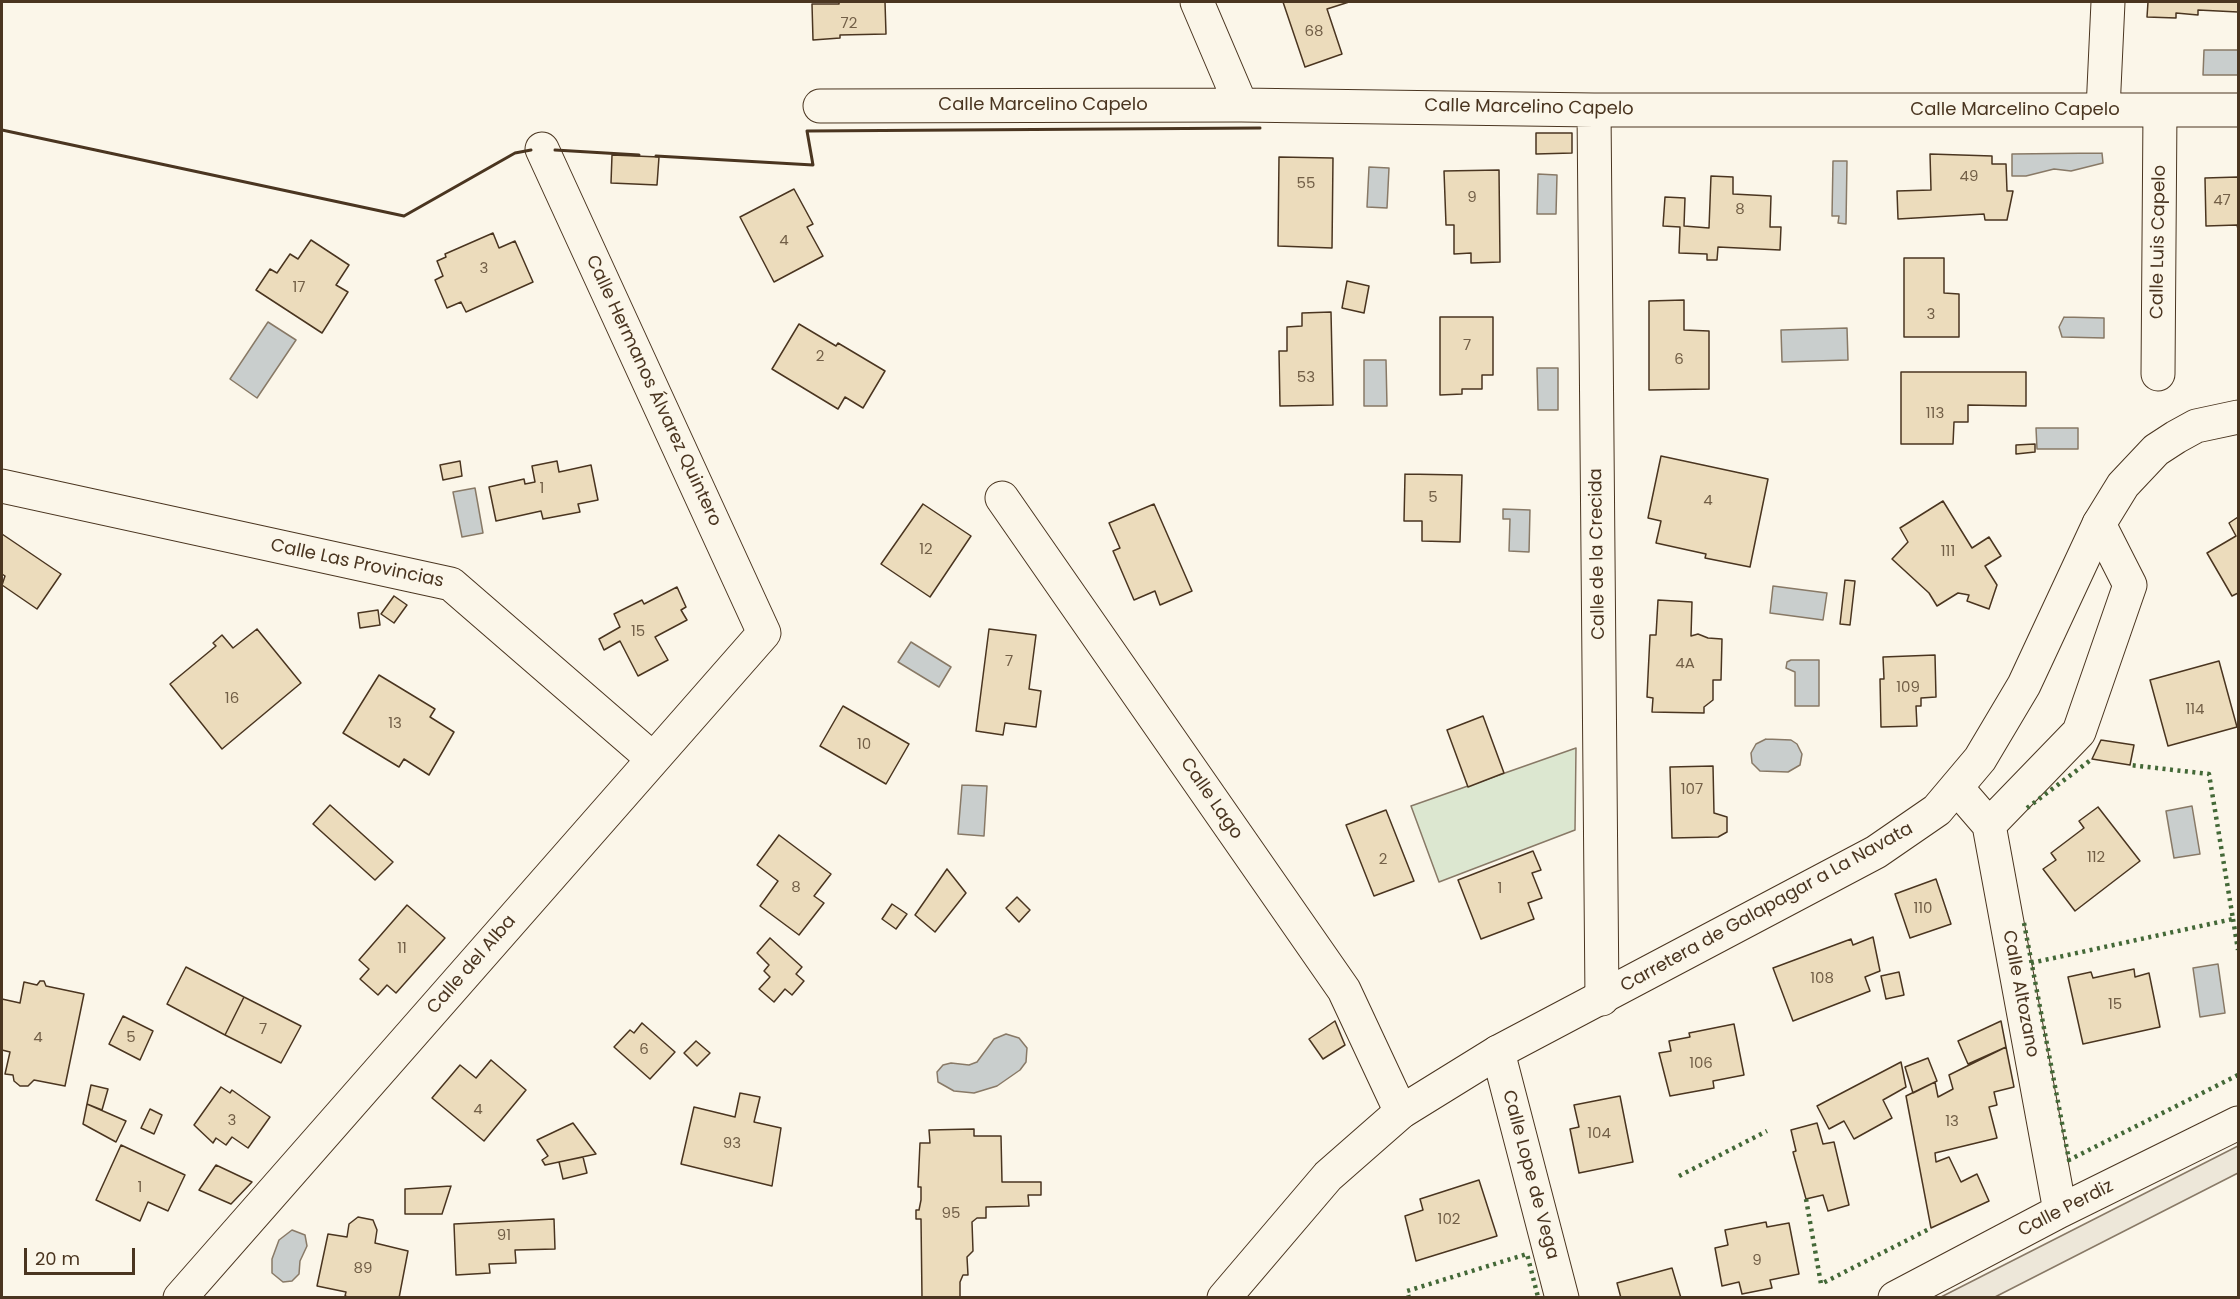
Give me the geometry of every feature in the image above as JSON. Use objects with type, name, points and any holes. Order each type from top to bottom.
[{"type":"street","points":[[1197,2],[1241,105]]},
{"type":"street","points":[[2103,110],[2108,2]]},
{"type":"street","name":"Calle Marcelino Capelo","points":[[820,106],[1241,105],[1594,110],[2238,110]]},
{"type":"street","name":"Calle de la Crecida","points":[[1594,110],[1602,999]]},
{"type":"street","name":"Calle Luis Capelo","points":[[2158,374],[2160,110]]},
{"type":"street","name":"Calle Hermanos Álvarez Quintero","points":[[542,149],[764,633]]},
{"type":"street","name":"Carretera de Galapagar a La Navata","points":[[1224,1298],[1328,1176],[1401,1112],[1498,1052],[1876,852],[1922,822],[1957,788],[1980,759],[2024,686],[2099,524],[2123,485],[2156,450],[2196,426],[2238,417]]},
{"type":"street","name":"Calle Las Provincias","points":[[2,486],[451,584],[653,759]]},
{"type":"street","name":"Calle Lago","points":[[1002,498],[1344,990],[1401,1112]]},
{"type":"street","points":[[1957,788],[1989,825],[2079,732],[2130,585],[2099,524]]},
{"type":"street","name":"Calle del Alba","points":[[180,1298],[764,633]]},
{"type":"street","name":"Calle Altozano","points":[[1989,825],[2060,1211]]},
{"type":"street","name":"Calle Lope de Vega","points":[[1498,1052],[1562,1298]]},
{"type":"street","name":"Calle Perdiz","points":[[1895,1298],[2060,1211],[2238,1123]]},
{"type":"green space","points":[[1576,748],[1575,830],[1439,882],[1411,806]]},
{"type":"shaded area","points":[[2204,50],[2238,50],[2238,75],[2203,75]]},
{"type":"shaded area","points":[[2102,153],[2103,163],[2071,171],[2054,169],[2026,176],[2012,176],[2012,154]]},
{"type":"shaded area","points":[[1833,161],[1847,161],[1846,224],[1838,223],[1839,216],[1832,216]]},
{"type":"shaded area","points":[[1369,167],[1389,168],[1387,208],[1367,207]]},
{"type":"shaded area","points":[[1538,174],[1557,175],[1556,214],[1537,214]]},
{"type":"shaded area","points":[[2064,317],[2104,318],[2104,338],[2062,337],[2059,327]]},
{"type":"shaded area","points":[[268,322],[296,340],[257,398],[230,379]]},
{"type":"shaded area","points":[[1847,328],[1848,360],[1782,362],[1781,330]]},
{"type":"shaded area","points":[[1364,360],[1386,360],[1387,406],[1364,406]]},
{"type":"shaded area","points":[[1537,368],[1558,368],[1558,410],[1538,410]]},
{"type":"shaded area","points":[[2036,428],[2078,428],[2078,449],[2037,449]]},
{"type":"shaded area","points":[[475,488],[483,533],[462,537],[453,492]]},
{"type":"shaded area","points":[[1503,509],[1530,510],[1529,552],[1509,551],[1510,519],[1503,519]]},
{"type":"shaded area","points":[[1773,586],[1827,593],[1823,620],[1770,613]]},
{"type":"shaded area","points":[[911,642],[951,667],[939,687],[898,662]]},
{"type":"shaded area","points":[[1819,660],[1819,706],[1795,706],[1795,672],[1786,668],[1787,662]]},
{"type":"shaded area","points":[[1766,739],[1791,740],[1797,744],[1802,754],[1800,765],[1788,772],[1760,771],[1752,763],[1751,753],[1756,744]]},
{"type":"shaded area","points":[[962,785],[987,786],[984,836],[958,834]]},
{"type":"shaded area","points":[[2192,806],[2200,854],[2174,858],[2166,811]]},
{"type":"shaded area","points":[[2218,964],[2225,1013],[2200,1017],[2193,968]]},
{"type":"shaded area","points":[[1006,1034],[1019,1038],[1027,1048],[1026,1062],[1020,1070],[997,1086],[974,1093],[954,1091],[938,1082],[937,1072],[943,1065],[951,1063],[969,1065],[977,1062],[994,1039]]},
{"type":"shaded area","points":[[2238,1146],[2238,1173],[1995,1297],[1941,1297]]},
{"type":"shaded area","points":[[292,1230],[305,1235],[307,1246],[300,1261],[299,1274],[292,1281],[283,1282],[272,1273],[272,1259],[279,1240]]},
{"type":"building","points":[[839,2],[885,2],[886,34],[840,35],[840,38],[813,40],[812,4],[839,4]]},
{"type":"building","points":[[1283,2],[1349,2],[1327,9],[1342,54],[1305,67]]},
{"type":"building","points":[[2148,2],[2238,2],[2238,12],[2198,10],[2198,15],[2176,13],[2176,18],[2147,17]]},
{"type":"building","points":[[1536,133],[1572,133],[1572,153],[1536,154]]},
{"type":"building","points":[[1930,154],[1992,156],[1992,164],[2006,164],[2007,191],[2013,191],[2007,220],[1985,220],[1984,214],[1898,219],[1897,191],[1931,190]]},
{"type":"building","points":[[612,155],[659,157],[657,185],[611,183]]},
{"type":"building","points":[[1279,157],[1333,158],[1332,248],[1278,246]]},
{"type":"building","points":[[1499,170],[1500,262],[1471,263],[1471,253],[1454,254],[1454,225],[1446,225],[1444,171]]},
{"type":"building","points":[[1711,176],[1733,177],[1733,194],[1771,196],[1770,227],[1781,227],[1780,250],[1718,247],[1717,260],[1707,260],[1707,254],[1679,253],[1680,227],[1663,226],[1665,197],[1685,198],[1684,226],[1709,228]]},
{"type":"building","points":[[2238,177],[2238,229],[2237,225],[2206,226],[2205,178]]},
{"type":"building","points":[[794,189],[813,224],[807,227],[823,256],[774,282],[740,217]]},
{"type":"building","points":[[493,233],[499,248],[515,241],[533,282],[466,312],[461,302],[447,308],[435,280],[443,276],[437,261],[446,257],[445,254]]},
{"type":"building","points":[[311,240],[349,265],[336,285],[348,292],[322,333],[256,290],[270,269],[277,273],[290,254],[298,259]]},
{"type":"building","points":[[1904,258],[1944,258],[1944,293],[1959,294],[1959,337],[1904,337]]},
{"type":"building","points":[[1347,281],[1369,286],[1364,313],[1342,308]]},
{"type":"building","points":[[1684,300],[1684,330],[1709,331],[1709,389],[1649,390],[1649,301]]},
{"type":"building","points":[[1331,312],[1333,405],[1280,406],[1279,351],[1287,351],[1287,327],[1302,326],[1302,313]]},
{"type":"building","points":[[1440,317],[1493,317],[1493,375],[1482,375],[1482,389],[1462,389],[1462,394],[1440,395]]},
{"type":"building","points":[[799,324],[836,346],[838,343],[885,371],[863,408],[845,397],[838,409],[772,369]]},
{"type":"building","points":[[1901,372],[2026,372],[2026,406],[1968,405],[1968,422],[1954,422],[1953,444],[1901,444]]},
{"type":"building","points":[[2035,444],[2035,452],[2016,454],[2016,445]]},
{"type":"building","points":[[1661,456],[1768,479],[1750,567],[1705,558],[1706,554],[1656,543],[1661,521],[1648,518]]},
{"type":"building","points":[[460,461],[462,476],[443,480],[440,465]]},
{"type":"building","points":[[557,461],[559,472],[591,465],[598,500],[578,504],[580,512],[543,519],[541,511],[496,521],[489,487],[524,479],[525,484],[535,482],[532,466]]},
{"type":"building","points":[[1405,474],[1462,475],[1460,542],[1422,541],[1422,521],[1404,521]]},
{"type":"building","points":[[1943,501],[1972,548],[1989,537],[2001,556],[1985,566],[1997,585],[1989,609],[1967,601],[1969,595],[1958,593],[1937,606],[1929,593],[1892,559],[1908,542],[1900,528]]},
{"type":"building","points":[[923,504],[971,536],[930,597],[881,564]]},
{"type":"building","points":[[1154,504],[1192,591],[1160,605],[1155,591],[1134,600],[1113,551],[1120,548],[1109,523]]},
{"type":"building","points":[[2238,517],[2238,593],[2232,596],[2207,553],[2236,536],[2229,523]]},
{"type":"building","points":[[2,534],[61,574],[37,609],[2,585],[5,576],[2,574]]},
{"type":"building","points":[[1845,580],[1855,581],[1850,625],[1840,624]]},
{"type":"building","points":[[677,587],[686,607],[681,610],[687,620],[655,637],[668,660],[638,676],[620,641],[604,650],[599,639],[620,627],[614,614],[642,600],[644,604]]},
{"type":"building","points":[[394,596],[407,605],[394,623],[381,614]]},
{"type":"building","points":[[1658,600],[1692,602],[1691,636],[1698,634],[1708,638],[1722,639],[1721,680],[1713,680],[1713,700],[1704,707],[1704,713],[1652,712],[1653,698],[1647,697],[1650,635],[1656,635]]},
{"type":"building","points":[[378,610],[380,625],[360,628],[358,613]]},
{"type":"building","points":[[257,629],[301,683],[222,749],[170,684],[216,646],[213,643],[222,635],[233,648]]},
{"type":"building","points":[[989,629],[1036,635],[1029,689],[1041,691],[1036,727],[1005,723],[1003,735],[976,731]]},
{"type":"building","points":[[1935,655],[1936,697],[1921,698],[1921,706],[1916,706],[1917,726],[1881,727],[1880,679],[1884,679],[1883,657]]},
{"type":"building","points":[[2219,661],[2237,727],[2168,746],[2150,680]]},
{"type":"building","points":[[379,675],[435,709],[430,717],[454,732],[429,775],[404,759],[399,767],[343,733]]},
{"type":"building","points":[[843,706],[909,744],[886,784],[820,746]]},
{"type":"building","points":[[1483,716],[1504,773],[1468,787],[1447,730]]},
{"type":"building","points":[[2101,740],[2134,745],[2130,765],[2092,759]]},
{"type":"building","points":[[1713,766],[1714,813],[1727,817],[1727,832],[1718,837],[1672,838],[1670,767]]},
{"type":"building","points":[[330,805],[393,862],[375,880],[313,824]]},
{"type":"building","points":[[2098,807],[2140,861],[2075,911],[2043,869],[2056,860],[2051,853],[2084,828],[2079,821]]},
{"type":"building","points":[[1386,810],[1414,881],[1374,896],[1346,825]]},
{"type":"building","points":[[779,835],[831,874],[814,896],[824,903],[799,935],[760,906],[778,881],[757,865]]},
{"type":"building","points":[[1533,851],[1541,870],[1532,873],[1542,898],[1528,903],[1534,919],[1481,939],[1458,880]]},
{"type":"building","points":[[947,869],[966,893],[935,932],[915,915]]},
{"type":"building","points":[[1936,879],[1951,924],[1910,938],[1895,894]]},
{"type":"building","points":[[1017,897],[1030,910],[1019,922],[1006,908]]},
{"type":"building","points":[[892,904],[907,914],[896,929],[882,919]]},
{"type":"building","points":[[407,905],[445,938],[396,993],[387,985],[378,995],[360,979],[369,969],[359,960]]},
{"type":"building","points":[[1873,937],[1880,971],[1865,977],[1870,991],[1793,1021],[1773,968],[1851,939],[1853,945]]},
{"type":"building","points":[[770,938],[802,967],[796,974],[804,981],[792,995],[785,989],[774,1002],[759,989],[770,977],[764,971],[769,965],[757,953]]},
{"type":"building","points":[[186,967],[244,997],[225,1035],[167,1004]]},
{"type":"building","points":[[2134,969],[2135,977],[2149,973],[2160,1027],[2083,1044],[2068,977],[2091,972],[2093,978]]},
{"type":"building","points":[[1899,972],[1904,995],[1886,999],[1881,976]]},
{"type":"building","points":[[40,981],[44,981],[46,986],[84,994],[65,1086],[34,1080],[28,1086],[20,1086],[14,1081],[13,1075],[5,1074],[10,1052],[2,1050],[2,999],[20,1003],[24,982],[37,985]]},
{"type":"building","points":[[244,997],[301,1026],[281,1063],[225,1035]]},
{"type":"building","points":[[123,1016],[153,1031],[140,1060],[109,1044]]},
{"type":"building","points":[[1335,1021],[1345,1045],[1323,1059],[1309,1039]]},
{"type":"building","points":[[2001,1021],[2006,1047],[1968,1064],[1958,1041]]},
{"type":"building","points":[[642,1023],[675,1052],[650,1079],[614,1047],[630,1030],[634,1033]]},
{"type":"building","points":[[1734,1024],[1744,1075],[1713,1081],[1714,1088],[1670,1096],[1659,1053],[1671,1051],[1669,1041],[1690,1037],[1689,1033]]},
{"type":"building","points":[[696,1041],[710,1053],[697,1066],[684,1053]]},
{"type":"building","points":[[2006,1047],[2014,1087],[1994,1092],[1997,1105],[1989,1107],[1997,1138],[1935,1153],[1936,1162],[1949,1157],[1961,1182],[1977,1174],[1989,1201],[1931,1228],[1906,1096],[1935,1082],[1938,1097],[1953,1089],[1949,1075]]},
{"type":"building","points":[[1928,1058],[1937,1081],[1913,1093],[1905,1067]]},
{"type":"building","points":[[491,1060],[526,1090],[484,1141],[432,1098],[460,1065],[476,1078]]},
{"type":"building","points":[[1901,1062],[1906,1087],[1883,1100],[1892,1118],[1854,1139],[1844,1121],[1829,1129],[1817,1106]]},
{"type":"building","points":[[91,1085],[108,1089],[102,1110],[87,1104]]},
{"type":"building","points":[[221,1087],[230,1093],[232,1090],[270,1117],[248,1148],[232,1137],[226,1145],[216,1138],[213,1143],[194,1125]]},
{"type":"building","points":[[740,1093],[760,1097],[754,1122],[781,1128],[772,1186],[681,1164],[694,1107],[735,1117]]},
{"type":"building","points":[[1620,1096],[1633,1162],[1579,1173],[1570,1129],[1579,1127],[1574,1105]]},
{"type":"building","points":[[87,1104],[126,1121],[116,1142],[83,1124]]},
{"type":"building","points":[[150,1109],[162,1115],[154,1134],[141,1128]]},
{"type":"building","points":[[573,1123],[596,1154],[545,1165],[542,1160],[548,1156],[537,1140]]},
{"type":"building","points":[[1817,1123],[1823,1144],[1834,1142],[1849,1205],[1828,1211],[1823,1195],[1806,1199],[1793,1152],[1796,1151],[1791,1130]]},
{"type":"building","points":[[974,1129],[974,1136],[1001,1136],[1002,1182],[1041,1182],[1041,1195],[1028,1195],[1029,1206],[986,1207],[986,1218],[977,1218],[972,1222],[973,1251],[967,1257],[968,1275],[963,1275],[960,1282],[960,1298],[922,1298],[921,1219],[916,1219],[916,1210],[919,1210],[921,1200],[921,1187],[918,1187],[920,1143],[930,1143],[929,1130]]},
{"type":"building","points":[[121,1145],[185,1175],[168,1211],[148,1202],[140,1221],[96,1200]]},
{"type":"building","points":[[583,1157],[587,1173],[563,1179],[559,1162]]},
{"type":"building","points":[[216,1165],[252,1182],[231,1204],[199,1190]]},
{"type":"building","points":[[1479,1180],[1497,1236],[1416,1261],[1405,1216],[1423,1210],[1420,1199]]},
{"type":"building","points":[[451,1186],[442,1214],[405,1214],[405,1189]]},
{"type":"building","points":[[358,1217],[373,1220],[377,1230],[375,1243],[408,1251],[399,1298],[351,1298],[345,1296],[346,1292],[317,1286],[328,1234],[347,1237],[349,1224]]},
{"type":"building","points":[[554,1219],[555,1249],[515,1250],[516,1263],[489,1264],[490,1273],[456,1275],[454,1224]]},
{"type":"building","points":[[1766,1222],[1767,1227],[1789,1223],[1799,1274],[1770,1280],[1772,1288],[1742,1294],[1739,1282],[1722,1286],[1715,1248],[1728,1245],[1725,1230]]},
{"type":"building","points":[[1672,1268],[1681,1298],[1621,1298],[1617,1283]]},
{"type":"hedge","points":[[2027,808],[2092,759]]},
{"type":"hedge","points":[[2031,963],[2233,919],[2209,774],[2130,765]]},
{"type":"hedge","points":[[2233,919],[2238,950]]},
{"type":"hedge","points":[[2024,923],[2069,1160],[2238,1075]]},
{"type":"hedge","points":[[1679,1176],[1767,1131]]},
{"type":"hedge","points":[[1806,1199],[1821,1284],[1931,1228]]},
{"type":"hedge","points":[[1409,1298],[1407,1291],[1527,1254],[1538,1297]]},
{"type":"wall","points":[[656,156],[813,165],[807,131],[1260,128]]},
{"type":"wall","points":[[2,130],[404,216],[515,153],[531,150]]},
{"type":"wall","points":[[555,150],[639,155]]}]
